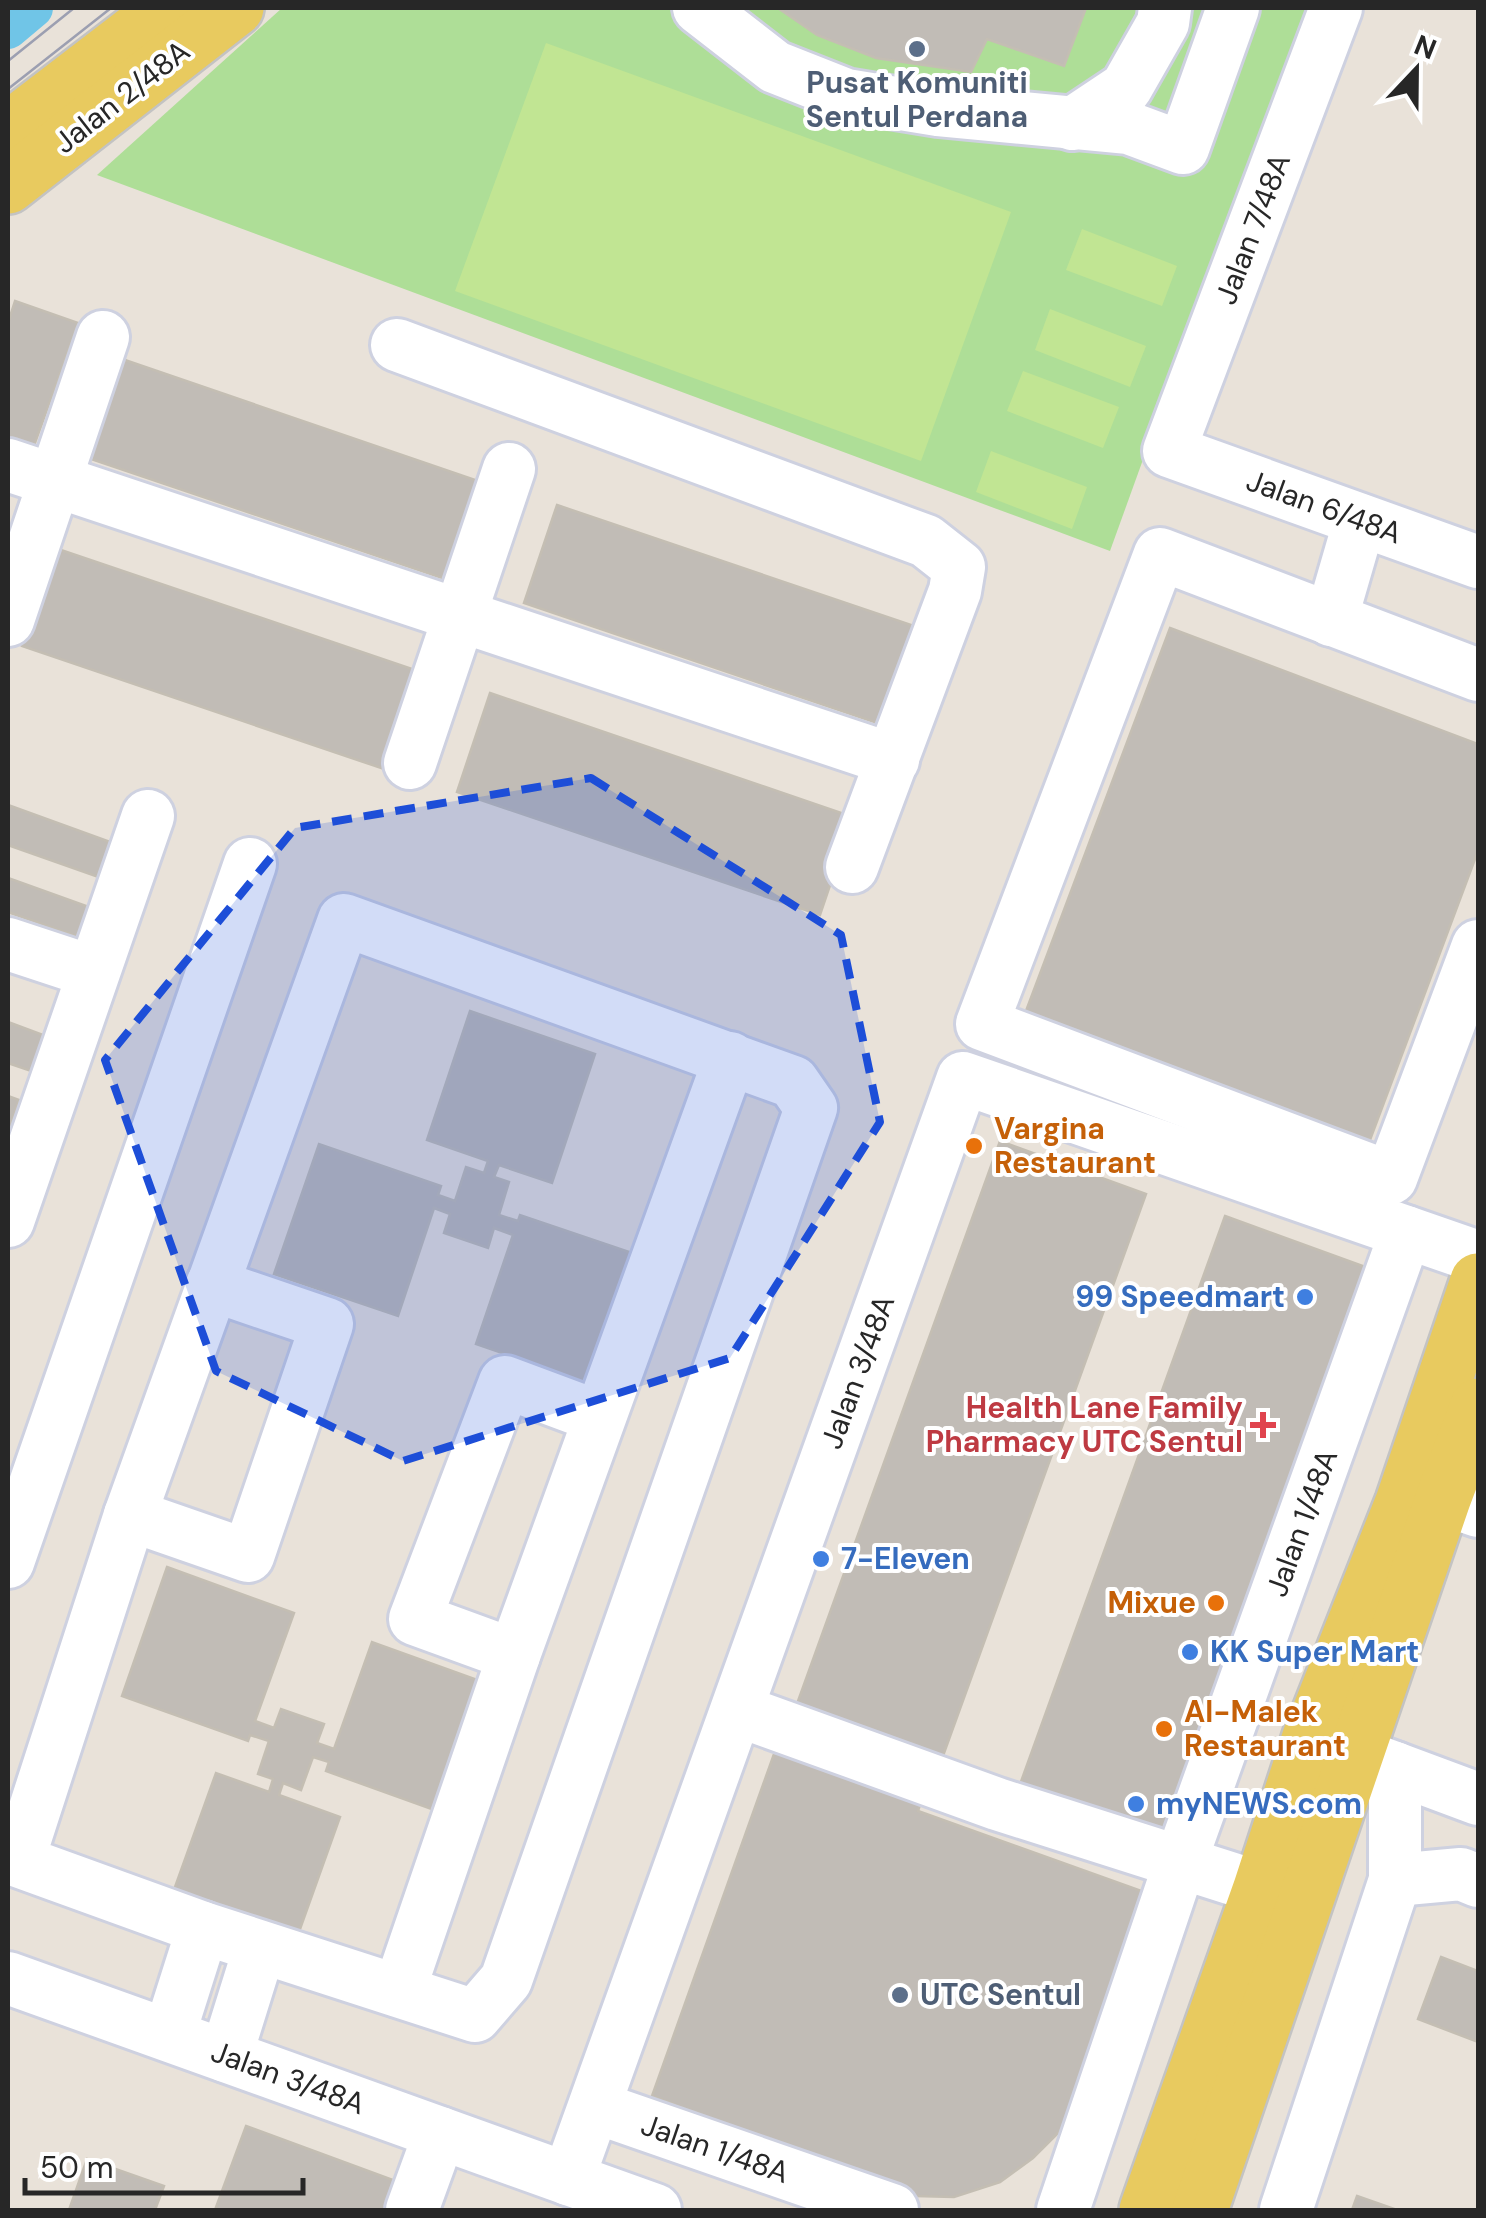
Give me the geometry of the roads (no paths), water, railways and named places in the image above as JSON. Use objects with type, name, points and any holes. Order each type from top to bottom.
[{"type":"main road","name":"Jalan 2/48A","points":[[8,130],[167,8]]},
{"type":"main road","name":"Jalan 2/48A","points":[[8,186],[236,8]]},
{"type":"main road","points":[[1147,2210],[1262,1888],[1354,1753],[1403,1502],[1478,1281]]},
{"type":"main road","points":[[1200,2210],[1354,1753],[1461,1505],[1478,1406]]},
{"type":"street","points":[[699,8],[775,67],[846,94],[938,110],[1129,128],[1183,148],[1233,8]]},
{"type":"street","points":[[1072,124],[1126,88],[1163,23],[1165,8]]},
{"type":"street","name":"Jalan 7/48A","points":[[1170,451],[1336,8]]},
{"type":"street","points":[[8,620],[32,473],[103,337]]},
{"type":"street","points":[[398,345],[926,541],[960,567],[955,591],[852,866]]},
{"type":"street","name":"Jalan 6/48A","points":[[1170,451],[1478,562]]},
{"type":"street","points":[[410,763],[509,469]]},
{"type":"street","points":[[32,473],[893,760]]},
{"type":"street","points":[[1332,620],[1360,520]]},
{"type":"street","points":[[1478,675],[1160,554],[982,1024],[1391,1178],[1478,946]]},
{"type":"street","points":[[8,1221],[148,816]]},
{"type":"street","points":[[8,1562],[250,864]]},
{"type":"street","points":[[344,920],[792,1082],[811,1108],[506,1980],[476,2016],[203,1928],[13,1858],[212,1285],[344,920]]},
{"type":"street","points":[[8,944],[93,972]]},
{"type":"street","points":[[399,1990],[514,1655],[730,1058]]},
{"type":"street","name":"Jalan 3/48A","points":[[568,2179],[963,1078],[1478,1257]]},
{"type":"street","name":"Jalan 1/48A","points":[[1063,2210],[1180,1863],[1406,1232]]},
{"type":"street","points":[[130,1515],[248,1556],[327,1324],[212,1285]]},
{"type":"street","points":[[514,1655],[415,1619],[505,1382],[599,1418]]},
{"type":"street","points":[[737,1710],[996,1804],[1262,1888]]},
{"type":"street","points":[[1354,1753],[1478,1799]]},
{"type":"street","points":[[1286,2210],[1396,1880],[1354,1753]]},
{"type":"street","points":[[1396,1880],[1461,1874],[1478,1880]]},
{"type":"street","points":[[169,2035],[203,1928]]},
{"type":"street","points":[[226,2056],[260,1946]]},
{"type":"street","name":"Jalan 3/48A","points":[[8,1978],[655,2210]]},
{"type":"street","name":"Jalan 1/48A","points":[[594,2107],[830,2200],[892,2210]]},
{"type":"street","points":[[412,2210],[440,2134]]},
{"type":"waterway","points":[[8,29],[33,8]]},
{"type":"tram line","points":[[8,61],[74,8]]},
{"type":"tram line","points":[[8,89],[111,8]]},
{"type":"place","name":"Pusat Komuniti Sentul Perdana","points":[[917,49]]},
{"type":"place","name":"Vargina Restaurant","points":[[974,1146]]},
{"type":"place","name":"99 Speedmart","points":[[1305,1297]]},
{"type":"place","name":"Health Lane Family Pharmacy UTC Sentul","points":[[1263,1425]]},
{"type":"place","name":"7-Eleven","points":[[821,1559]]},
{"type":"place","name":"Mixue","points":[[1216,1603]]},
{"type":"place","name":"KK Super Mart","points":[[1190,1652]]},
{"type":"place","name":"Al-Malek Restaurant","points":[[1164,1729]]},
{"type":"place","name":"myNEWS.com","points":[[1136,1804]]},
{"type":"place","name":"UTC Sentul","points":[[900,1995]]}]
